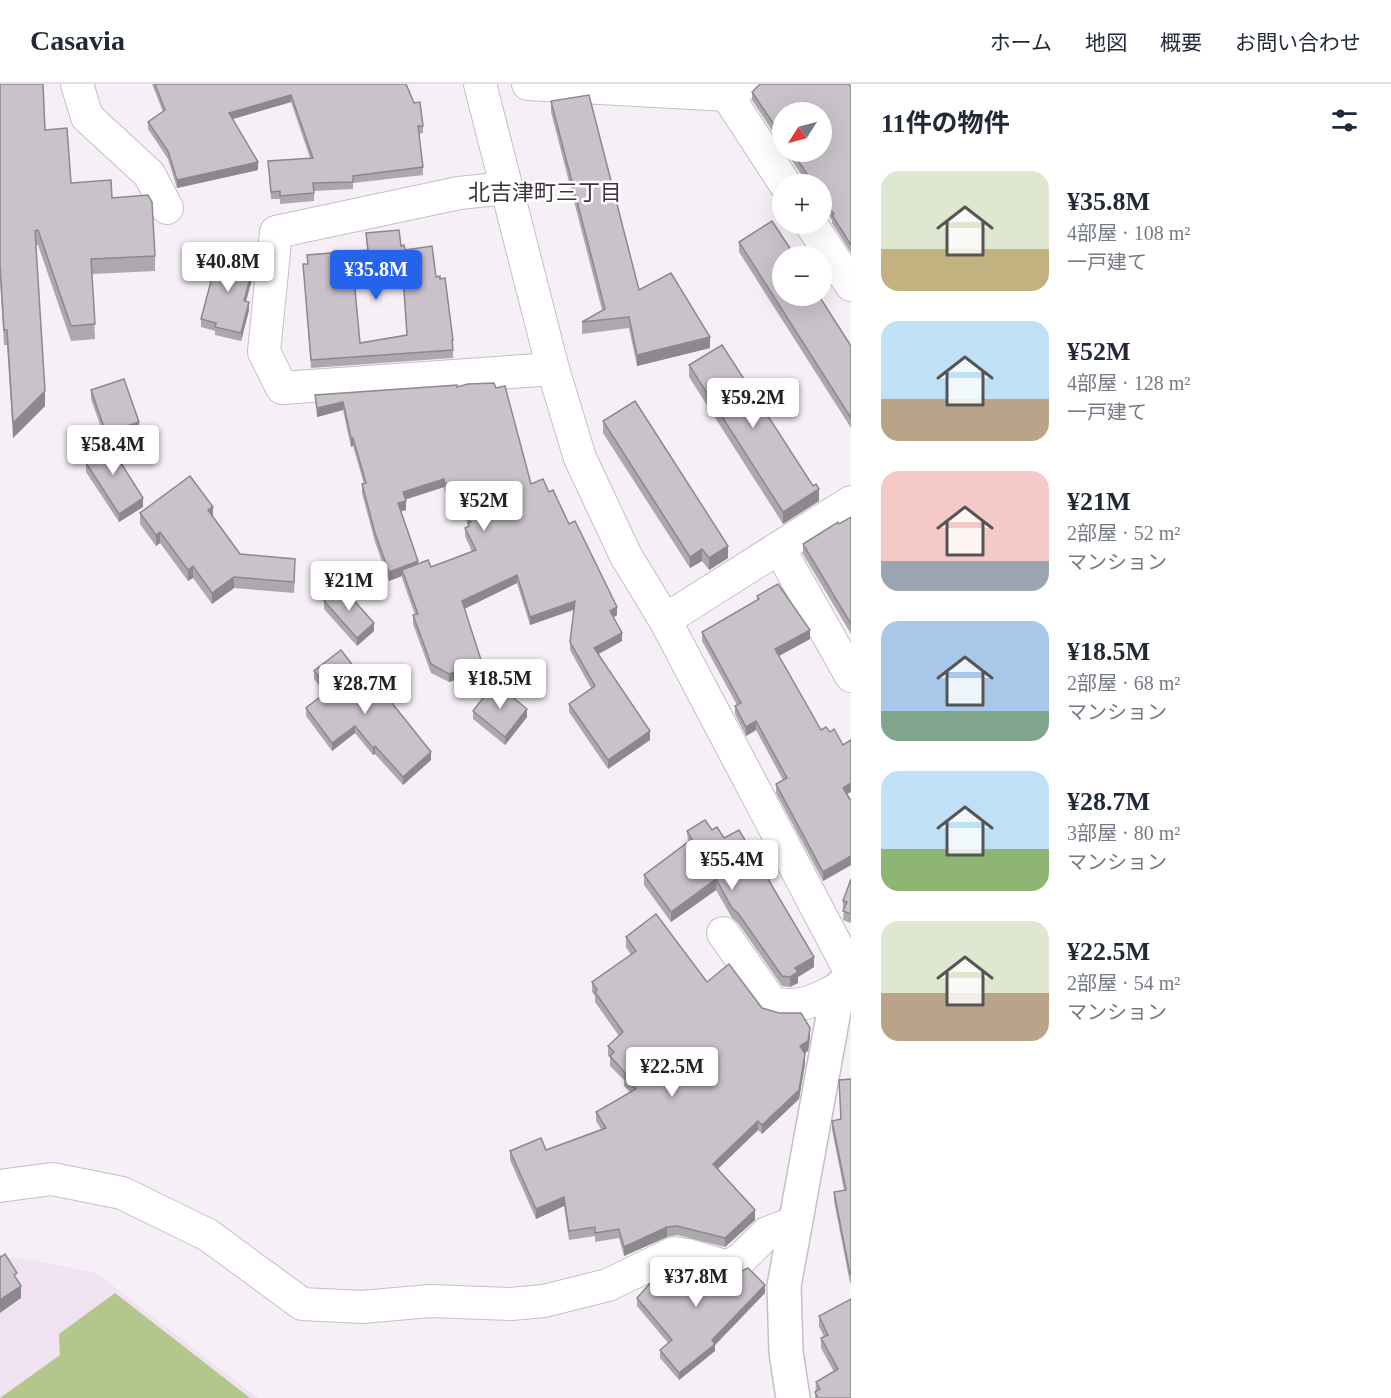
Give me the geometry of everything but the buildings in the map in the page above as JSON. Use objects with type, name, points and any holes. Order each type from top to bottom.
[{"type":"street","points":[[77,84],[87,117],[149,174],[167,208]]},
{"type":"street","points":[[528,84],[735,89],[780,174]]},
{"type":"street","points":[[485,85],[507,188],[553,369],[580,458],[626,556],[664,620],[848,975],[784,1286],[786,1352],[793,1398]]},
{"type":"street","points":[[507,188],[459,193],[276,232],[264,352],[282,388],[553,369]]},
{"type":"street","points":[[818,234],[851,285]]},
{"type":"street","points":[[664,620],[851,502]]},
{"type":"street","points":[[779,548],[851,676]]},
{"type":"street","points":[[723,933],[772,1003],[789,1006],[813,1002],[848,975]]},
{"type":"street","points":[[0,1186],[52,1179],[122,1193],[208,1235],[302,1304],[362,1307],[430,1301],[511,1304],[544,1301],[609,1285],[674,1253],[728,1267],[742,1258],[767,1233],[796,1222]]},
{"type":"shaded area","points":[[0,1256],[33,1260],[96,1273],[258,1398],[0,1398]]},
{"type":"green space","points":[[115,1293],[250,1398],[0,1398],[60,1355],[59,1334]]},
{"type":"district","name":"北吉津町三丁目","points":[[545,192]]}]
